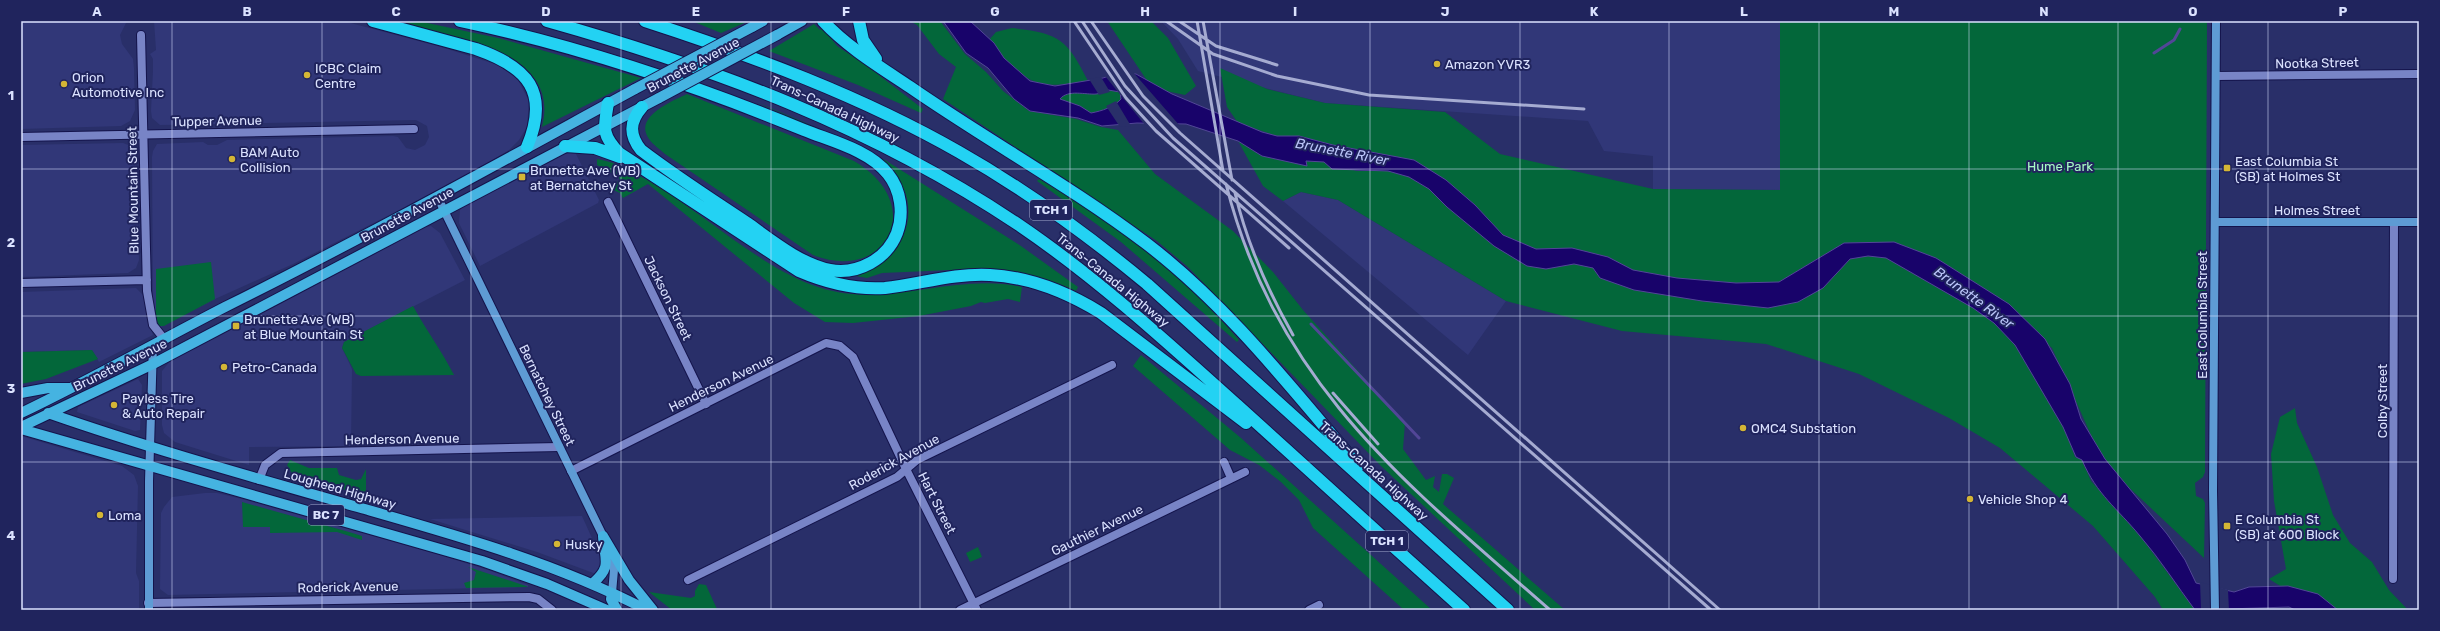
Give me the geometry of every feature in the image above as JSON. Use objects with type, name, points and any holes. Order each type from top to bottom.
[{"type":"highway","points":[[372,21],[492,54],[517,68],[530,83],[537,103],[536,123],[527,147]]},
{"type":"highway","points":[[460,21],[521,34],[635,66],[744,105],[857,152],[878,164],[895,184],[901,216],[896,237],[881,256],[860,268],[831,270],[811,264],[766,236],[641,150],[631,133],[633,119],[642,107]]},
{"type":"highway","name":"Trans-Canada Highway","points":[[547,21],[662,55],[768,93],[873,140],[950,183],[1018,225],[1096,282],[1137,315],[1464,610]]},
{"type":"highway","name":"Trans-Canada Highway","points":[[645,21],[761,62],[876,110],[959,152],[1038,201],[1105,250],[1147,284],[1508,610]]},
{"type":"highway","points":[[823,21],[886,70],[971,129],[1078,196],[1146,244],[1183,274],[1272,365],[1391,505]]},
{"type":"highway","points":[[859,21],[867,47],[886,70]]},
{"type":"highway","points":[[608,103],[605,126],[606,139],[628,160],[784,263],[828,282],[856,288],[884,288],[948,277],[990,275],[1017,278],[1060,291],[1101,313],[1310,472]]},
{"type":"highway","points":[[565,146],[595,148],[628,160]]},
{"type":"main road","name":"Brunette Avenue","points":[[21,413],[74,388],[438,198],[527,147],[763,21]]},
{"type":"main road","name":"Brunette Avenue","points":[[21,428],[153,364],[565,146],[642,107],[802,21]]},
{"type":"main road","name":"East Columbia Street","points":[[2215,610],[2216,21]]},
{"type":"main road","name":"Bernatchey Street","points":[[438,198],[603,536],[614,570],[612,593]]},
{"type":"main road","name":"Holmes Street","points":[[2215,222],[2419,222]]},
{"type":"main road","points":[[148,607],[149,464],[153,346]]},
{"type":"main road","points":[[21,393],[48,388],[74,388]]},
{"type":"main road","name":"Lougheed Highway","points":[[21,406],[32,407],[259,480],[487,544],[593,583],[648,610]]},
{"type":"main road","name":"BC 7","points":[[21,428],[482,560],[546,584],[608,610]]},
{"type":"main road","points":[[593,583],[603,574],[606,568],[603,536]]},
{"type":"main road","points":[[603,536],[628,580],[652,610]]},
{"type":"main road","points":[[612,593],[611,599],[617,610]]},
{"type":"street","name":"Blue Mountain Street","points":[[141,35],[149,312],[153,325],[165,340]]},
{"type":"street","name":"Nootka Street","points":[[2216,76],[2418,74]]},
{"type":"street","name":"Tupper Avenue","points":[[21,137],[414,129]]},
{"type":"street","name":"Jackson Street","points":[[608,202],[706,404]]},
{"type":"street","name":"Colby Street","points":[[2393,579],[2394,222]]},
{"type":"street","points":[[21,283],[147,280]]},
{"type":"street","name":"Henderson Avenue","points":[[571,470],[826,344],[840,346]]},
{"type":"street","name":"Hart Street","points":[[840,346],[853,357],[906,469],[975,607]]},
{"type":"street","name":"Roderick Avenue","points":[[688,580],[897,477],[916,460],[1112,365]]},
{"type":"street","name":"Henderson Avenue","points":[[259,480],[265,465],[281,453],[559,447]]},
{"type":"street","points":[[1224,462],[1231,478]]},
{"type":"street","name":"Gauthier Avenue","points":[[960,610],[975,607],[1245,472]]},
{"type":"street","name":"Roderick Avenue","points":[[148,607],[529,597],[538,599],[549,607]]},
{"type":"street","points":[[1309,610],[1319,605]]},
{"type":"shaded area","points":[[21,21],[127,21],[120,35],[122,44],[133,59],[135,110],[130,121],[121,126],[21,129]]},
{"type":"shaded area","points":[[154,21],[343,21],[441,47],[498,65],[517,78],[529,101],[527,127],[519,140],[509,150],[466,176],[293,264],[215,299],[161,327],[153,311],[152,157],[153,151],[157,144],[203,142],[208,145],[217,145],[227,140],[393,136],[398,137],[406,148],[415,150],[425,145],[429,137],[427,126],[416,120],[160,125],[152,118],[151,111],[153,59],[150,54],[156,50]]},
{"type":"shaded area","points":[[1161,21],[1780,21],[1780,190],[1653,189],[1653,156],[1604,151],[1588,121],[1325,103],[1198,71],[1178,39]]},
{"type":"shaded area","points":[[123,143],[133,147],[136,155],[139,260],[136,268],[128,273],[21,277],[21,145]]},
{"type":"shaded area","points":[[575,152],[599,200],[598,203],[480,266],[459,223],[460,210],[465,205],[560,155]]},
{"type":"shaded area","points":[[1301,192],[1338,200],[1506,301],[1468,355],[1283,201]]},
{"type":"shaded area","points":[[431,226],[440,233],[465,280],[344,342],[342,348],[352,369],[351,446],[249,447],[249,465],[175,442],[164,433],[162,425],[162,371],[171,360],[424,227]]},
{"type":"shaded area","points":[[136,288],[143,295],[148,320],[153,335],[99,362],[92,350],[21,352],[21,292]]},
{"type":"shaded area","points":[[138,379],[142,385],[140,430],[135,431],[77,412],[78,407]]},
{"type":"shaded area","points":[[21,436],[122,466],[134,475],[138,486],[136,573],[139,581],[139,610],[21,610]]},
{"type":"shaded area","points":[[217,493],[242,499],[440,555],[488,570],[528,585],[528,587],[168,595],[160,589],[161,513],[172,497]]},
{"type":"shaded area","points":[[582,516],[604,565],[596,574],[537,552],[430,519]]},
{"type":"green space","points":[[401,21],[418,21],[498,38],[641,78],[542,127],[544,107],[541,90],[533,76],[521,65],[490,49]]},
{"type":"green space","points":[[692,21],[749,21],[721,33]]},
{"type":"green space","points":[[910,21],[940,21],[965,54],[986,72],[1003,91],[1029,111],[1076,119],[1101,127],[1118,130],[1155,174],[1233,231],[1273,272],[1303,310],[1405,423],[1403,449],[1426,480],[1435,476],[1433,487],[1439,492],[1442,474],[1447,474],[1454,478],[1443,504],[1565,610],[1535,610],[1381,466],[1188,267],[1157,241],[943,99],[956,67],[939,54],[917,25]]},
{"type":"green space","points":[[1107,21],[1151,21],[1168,38],[1196,86],[1185,95],[1152,88]]},
{"type":"green space","name":"Hume Park","points":[[1780,21],[2207,21],[2205,472],[2203,477],[2195,483],[2196,496],[2203,499],[2205,503],[2204,558],[2104,464],[2052,348],[1996,299],[1936,258],[1844,243],[1779,282],[1736,283],[1677,278],[1633,270],[1608,257],[1572,248],[1536,249],[1503,235],[1475,205],[1446,180],[1333,145],[1299,136],[1277,136],[1238,123],[1227,107],[1220,68],[1267,89],[1325,103],[1445,112],[1500,154],[1653,189],[1780,190]]},
{"type":"green space","points":[[814,24],[820,30],[822,27],[837,46],[867,66],[923,109],[921,113],[858,85],[769,51]]},
{"type":"green space","points":[[1012,28],[1041,32],[1060,41],[1074,56],[1088,81],[1052,85],[1042,84],[1025,76],[1005,59],[994,44],[989,40],[996,32]]},
{"type":"green space","points":[[1108,90],[1120,92],[1121,99],[1108,108],[1091,113],[1080,106],[1060,99],[1063,96],[1072,93],[1098,94]]},
{"type":"green space","points":[[687,94],[854,161],[877,179],[889,198],[893,217],[889,235],[878,249],[861,259],[839,261],[813,255],[665,154],[649,139],[645,131],[646,124],[656,111]]},
{"type":"green space","points":[[756,102],[806,123],[885,160],[1021,246],[1078,287],[1076,291],[1051,281],[1004,271],[957,270],[882,273],[867,278],[856,276],[875,267],[890,255],[901,241],[907,224],[908,207],[904,190],[895,173],[880,158]]},
{"type":"green space","points":[[1238,141],[1262,156],[1307,166],[1306,161],[1324,162],[1357,171],[1388,171],[1409,177],[1429,189],[1447,207],[1546,269],[1574,264],[1593,268],[1600,278],[1634,290],[1702,301],[1768,308],[1823,288],[1850,259],[1868,256],[1886,258],[1973,308],[1994,323],[2015,345],[2064,427],[2075,457],[2082,460],[2091,481],[2141,537],[2195,610],[2163,610],[2155,597],[2093,526],[2000,448],[1949,418],[1859,374],[1766,344],[1622,331],[1506,301],[1338,200],[1301,192],[1283,201],[1263,186]]},
{"type":"green space","points":[[597,159],[604,160],[629,170],[647,180],[776,268],[821,288],[846,293],[871,295],[947,286],[997,284],[1022,287],[1020,302],[1008,299],[985,303],[981,302],[971,306],[919,316],[853,323],[825,322],[794,303],[648,184],[623,198],[620,193],[609,188],[610,184],[620,181],[619,177],[597,165]]},
{"type":"green space","points":[[1039,179],[1120,232],[1171,272],[1195,293],[1239,340],[1237,342],[1121,242],[1037,181]]},
{"type":"green space","points":[[211,262],[215,299],[164,326],[159,326],[153,311],[156,310],[156,269]]},
{"type":"green space","points":[[413,306],[454,375],[361,376],[356,374],[342,348],[344,342]]},
{"type":"green space","points":[[92,350],[98,359],[46,379],[21,384],[21,352]]},
{"type":"green space","points":[[1141,355],[1241,438],[1432,610],[1404,610],[1313,528],[1299,500],[1281,482],[1259,465],[1230,450],[1133,366]]},
{"type":"green space","points":[[2295,408],[2297,423],[2317,467],[2333,515],[2350,543],[2372,562],[2389,590],[2408,610],[2319,610],[2269,579],[2286,569],[2274,501],[2271,454],[2280,417]]},
{"type":"green space","points":[[290,460],[309,468],[337,468],[339,475],[356,480],[361,479],[366,469],[366,496],[293,475],[287,465]]},
{"type":"green space","points":[[242,502],[362,536],[362,540],[337,532],[270,533],[270,527],[243,527]]},
{"type":"green space","points":[[978,547],[982,557],[970,562],[966,553]]},
{"type":"green space","points":[[468,567],[528,587],[466,588],[464,583],[474,580],[476,572]]},
{"type":"green space","points":[[699,584],[706,585],[717,609],[720,610],[672,610],[649,592],[691,598],[695,596],[695,591]]},
{"type":"water","name":"Brunette River","points":[[943,21],[970,21],[994,43],[1004,58],[1030,81],[1055,86],[1103,78],[1115,74],[1136,74],[1172,94],[1262,132],[1277,136],[1299,136],[1333,145],[1414,160],[1446,180],[1475,205],[1503,235],[1536,249],[1572,248],[1608,257],[1633,270],[1677,278],[1736,283],[1779,282],[1844,243],[1894,242],[1936,258],[2009,304],[2045,339],[2070,384],[2081,419],[2105,459],[2167,534],[2185,560],[2196,583],[2234,592],[2249,587],[2288,586],[2318,594],[2338,610],[2295,610],[2289,607],[2195,610],[2132,526],[2108,501],[2094,483],[2082,460],[2076,457],[2063,427],[2015,345],[1994,323],[1973,308],[1886,258],[1868,256],[1850,259],[1823,288],[1798,302],[1768,308],[1702,301],[1634,290],[1600,278],[1593,268],[1574,264],[1546,269],[1527,266],[1494,246],[1447,207],[1429,189],[1409,177],[1388,171],[1332,169],[1324,162],[1306,161],[1307,166],[1262,156],[1238,141],[1186,124],[1137,123],[1102,126],[1078,118],[1030,111],[1014,99],[988,68],[966,53]],"holes":[[[1108,90],[1120,92],[1121,99],[1115,104],[1103,110],[1091,113],[1080,106],[1060,99],[1063,96],[1072,93],[1098,94]]]},
{"type":"pier","points":[[1115,72],[1133,72],[1180,126],[1145,125],[1105,76]]},
{"type":"pier","points":[[1101,77],[1110,92],[1099,95],[1089,79]]},
{"type":"pier","points":[[1116,101],[1131,126],[1120,127],[1106,106]]},
{"type":"pier","points":[[2200,582],[2228,590],[2229,610],[2201,610]]},
{"type":"waterway","points":[[2154,53],[2174,40],[2180,29]]},
{"type":"waterway","points":[[1311,324],[1419,438]]},
{"type":"railway","points":[[1074,21],[1126,98],[1156,131],[1289,248]]},
{"type":"railway","points":[[1082,21],[1125,86],[1173,138],[1711,610]]},
{"type":"railway","points":[[1091,21],[1143,96],[1180,133],[1720,610]]},
{"type":"railway","points":[[1166,21],[1213,54],[1277,76],[1369,95],[1584,109]]},
{"type":"railway","points":[[1179,21],[1216,46],[1277,65]]},
{"type":"railway","points":[[1197,21],[1223,171]]},
{"type":"railway","points":[[1203,21],[1232,180]]},
{"type":"railway","points":[[1226,184],[1249,254],[1277,317],[1312,373],[1352,424],[1396,471],[1445,517],[1550,610]]},
{"type":"railway","points":[[1235,193],[1259,266],[1293,335]]},
{"type":"railway","points":[[1333,393],[1378,444]]},
{"type":"place","name":"Amazon YVR3","points":[[1437,64]]},
{"type":"place","name":"ICBC Claim Centre","points":[[307,75]]},
{"type":"place","name":"Orion Automotive Inc","points":[[64,84]]},
{"type":"place","name":"BAM Auto Collision","points":[[232,159]]},
{"type":"place","name":"East Columbia St (SB) at Holmes St","points":[[2227,168]]},
{"type":"place","name":"Brunette Ave (WB) at Bernatchey St","points":[[522,177]]},
{"type":"place","name":"Brunette Ave (WB) at Blue Mountain St","points":[[236,326]]},
{"type":"place","name":"Petro-Canada","points":[[224,367]]},
{"type":"place","name":"Payless Tire & Auto Repair","points":[[114,405]]},
{"type":"place","name":"OMC4 Substation","points":[[1743,428]]},
{"type":"place","name":"Vehicle Shop 4","points":[[1970,499]]},
{"type":"place","name":"Loma","points":[[100,515]]},
{"type":"place","name":"E Columbia St (SB) at 600 Block","points":[[2227,526]]},
{"type":"place","name":"Husky","points":[[557,544]]}]
